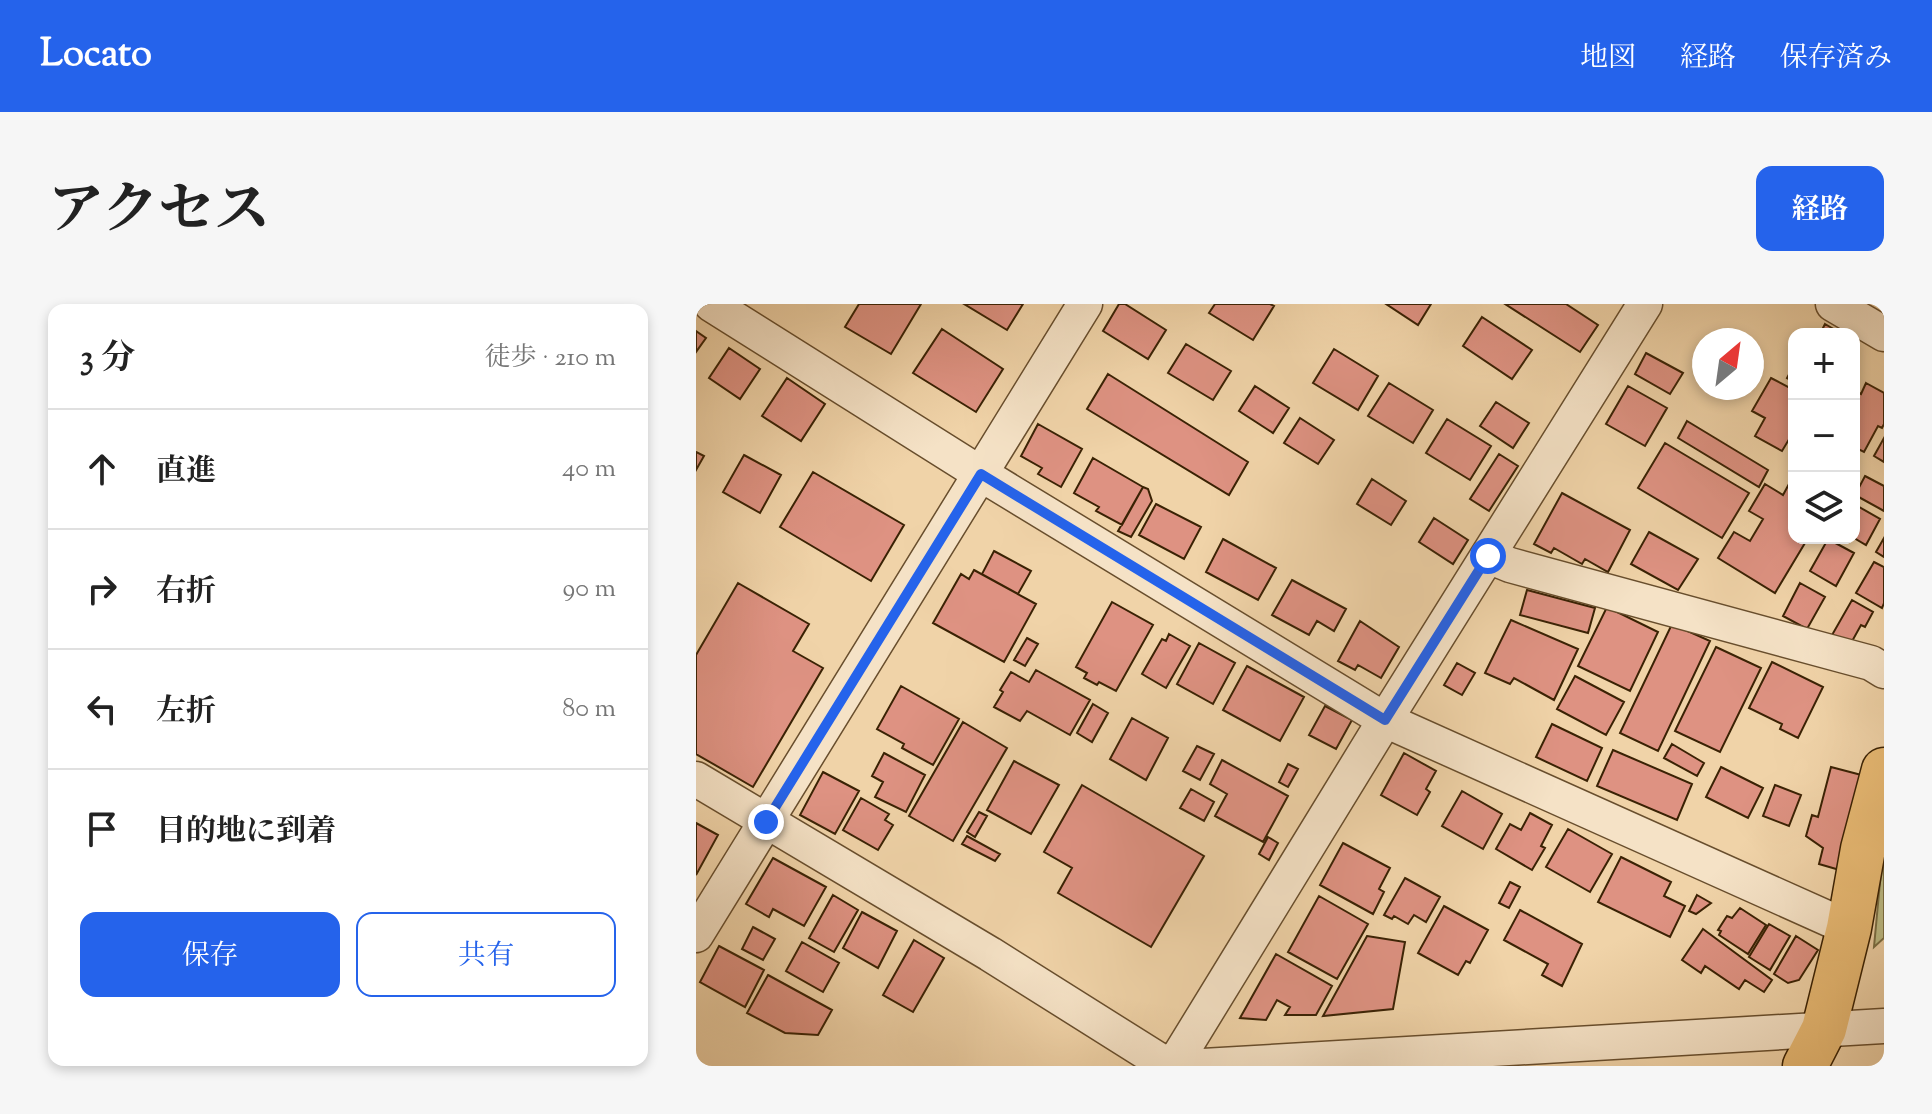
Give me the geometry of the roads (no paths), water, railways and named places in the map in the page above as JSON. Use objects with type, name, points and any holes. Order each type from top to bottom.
[{"type":"main road","points":[[1815,1048],[1849,928],[1863,849],[1884,770]]},
{"type":"street","points":[[711,304],[981,474],[1385,720],[1849,928]]},
{"type":"street","points":[[696,935],[1085,304]]},
{"type":"street","points":[[696,779],[1171,1066],[1645,304]]},
{"type":"street","points":[[1833,304],[1884,334]]},
{"type":"street","points":[[1488,556],[1510,565],[1871,663],[1884,671]]},
{"type":"street","points":[[1203,1066],[1815,1048],[1884,1026]]}]
